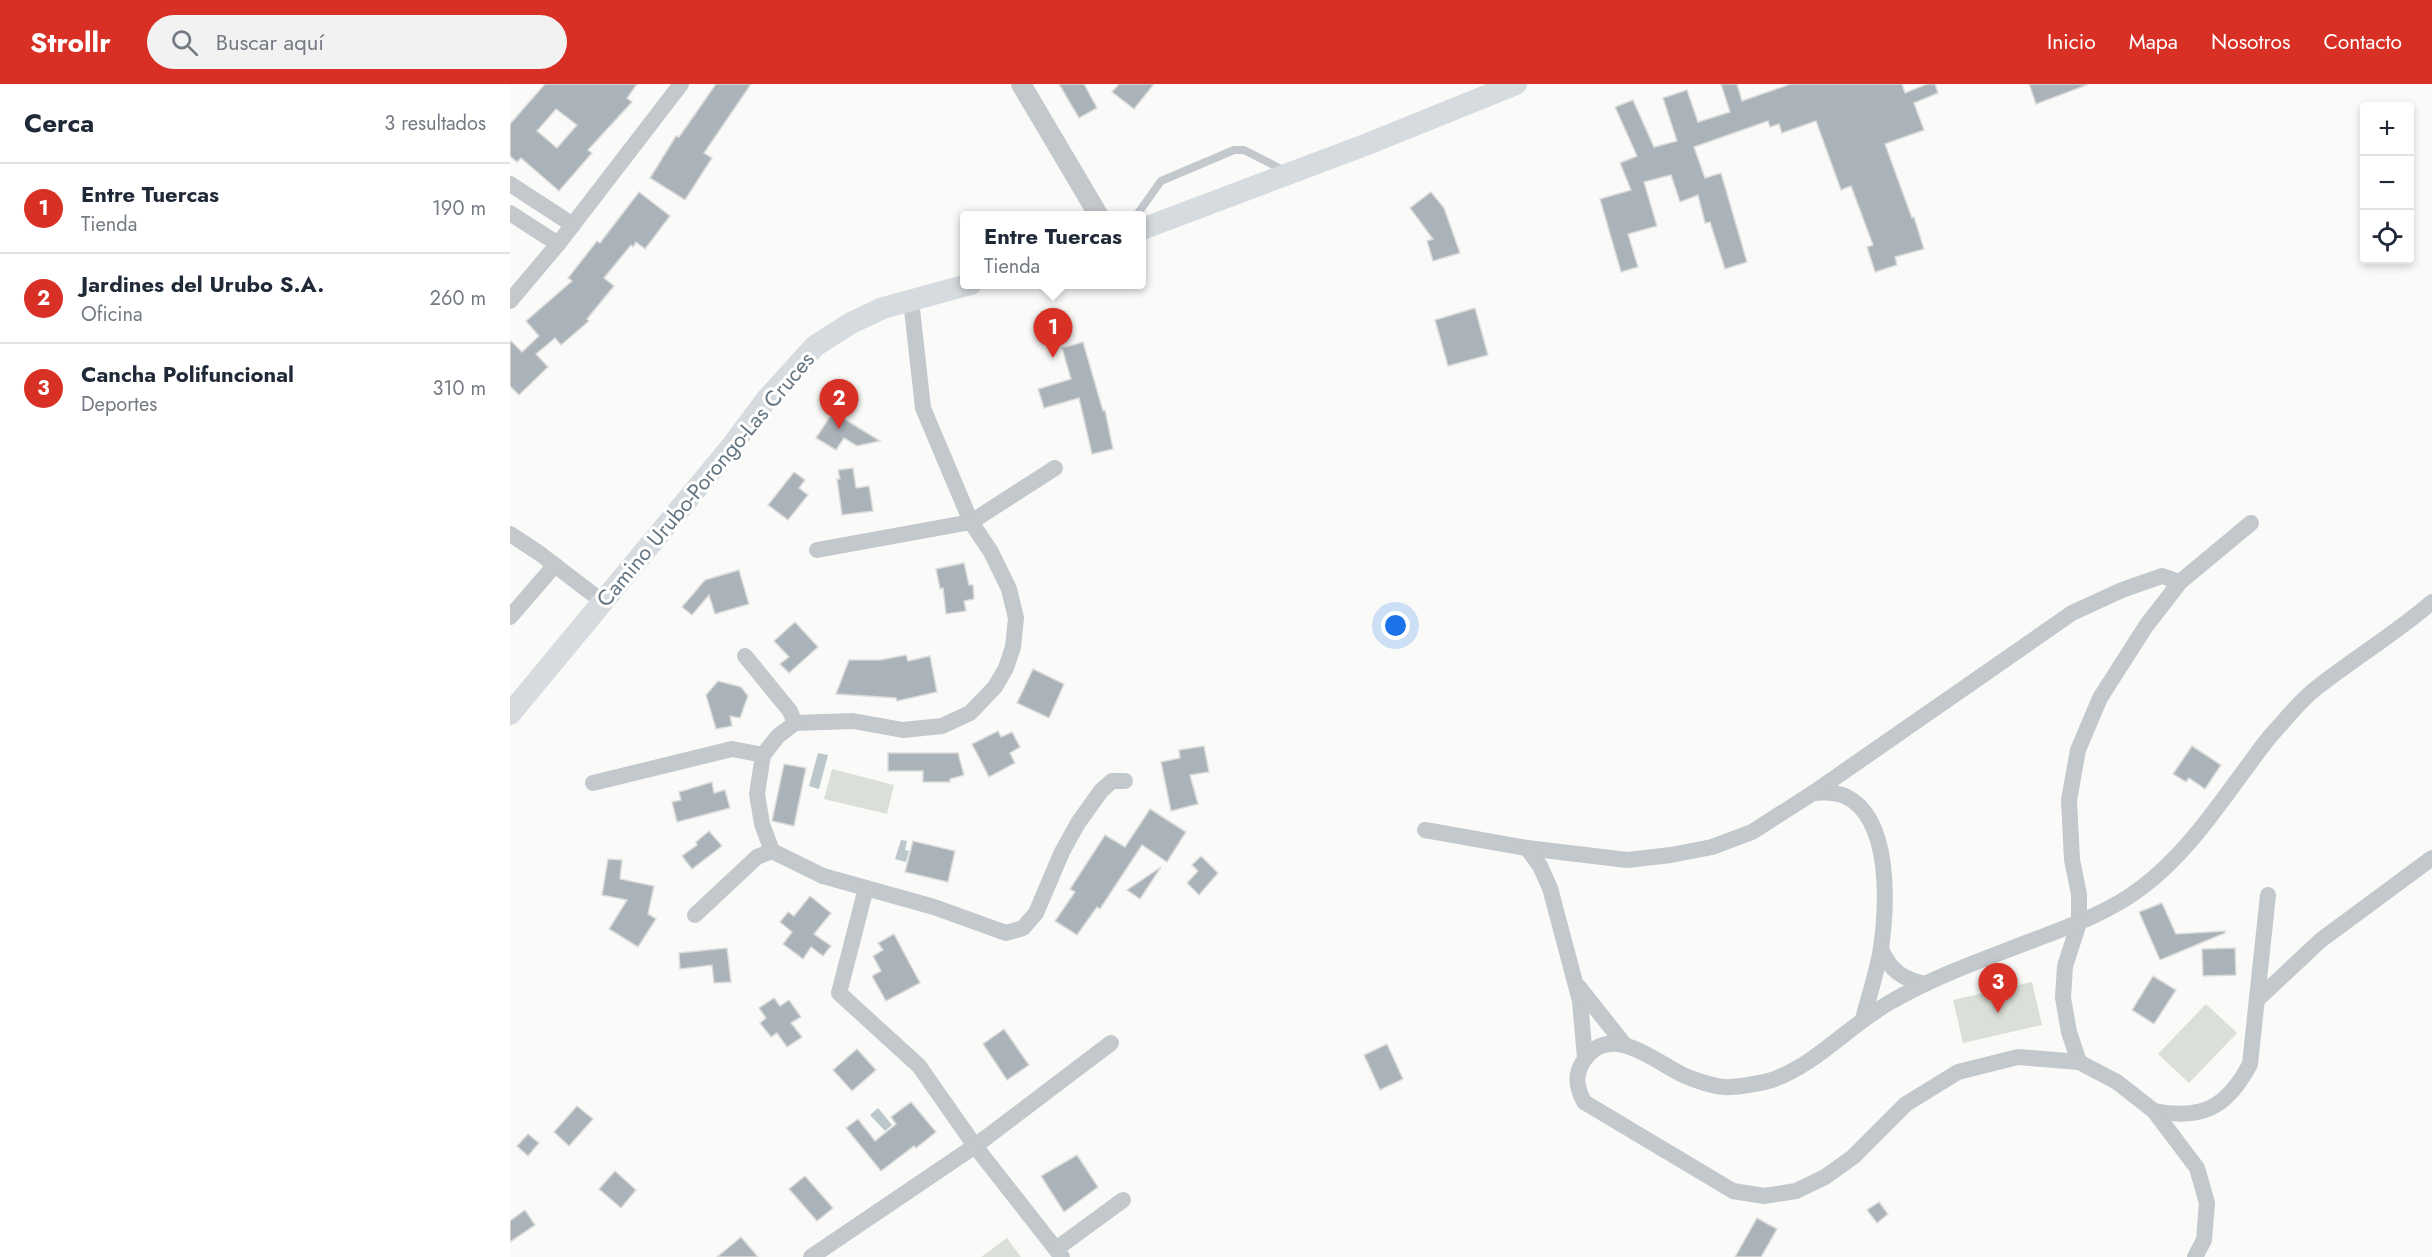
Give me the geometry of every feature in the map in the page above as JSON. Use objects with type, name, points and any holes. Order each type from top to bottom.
[{"type":"main road","points":[[1146,227],[1395,133],[1516,84]]},
{"type":"main road","name":"Camino Urubo-Porongo-Las Cruces","points":[[510,714],[731,447],[766,400],[815,346],[851,323],[883,308],[960,288]]},
{"type":"street","points":[[510,301],[573,225],[681,84]]},
{"type":"street","points":[[1021,84],[1096,211]]},
{"type":"street","points":[[510,184],[573,225]]},
{"type":"street","points":[[510,213],[558,244]]},
{"type":"street","points":[[911,300],[923,408],[971,522],[991,552],[1009,589],[1016,618],[1013,646],[1006,668],[995,687],[970,713],[942,726],[903,730],[853,721],[795,723],[778,736],[763,755],[757,794],[762,824],[772,851],[823,876],[934,907],[1006,933],[1023,928],[1036,913],[1062,852],[1078,823],[1101,791],[1112,782],[1125,781]]},
{"type":"street","points":[[817,550],[971,522],[1055,468]]},
{"type":"street","points":[[2079,1062],[2068,1032],[2063,998],[2065,966],[2079,923],[2079,894],[2072,860],[2069,800],[2078,750],[2100,698],[2146,626],[2180,582],[2251,523]]},
{"type":"street","points":[[510,534],[603,602]]},
{"type":"street","points":[[510,617],[555,565]]},
{"type":"street","points":[[1425,830],[1527,848],[1627,860],[1712,847],[1752,832],[1813,793],[2072,613],[2122,590],[2162,576],[2180,582]]},
{"type":"street","points":[[2195,1257],[2204,1240],[2207,1203],[2197,1168],[2154,1111],[2117,1082],[2079,1062],[2018,1057],[1958,1072],[1906,1104],[1853,1157],[1825,1177],[1796,1191],[1764,1196],[1733,1191],[1584,1102],[1578,1092],[1576,1080],[1579,1068],[1594,1050],[1624,1044],[1640,1049],[1684,1075],[1725,1087],[1771,1080],[1813,1060],[1863,1019],[1924,984],[2079,923],[2138,891],[2171,864],[2270,736],[2317,687],[2368,652],[2432,602]]},
{"type":"street","points":[[746,656],[790,711],[795,723]]},
{"type":"street","points":[[593,783],[732,749],[763,755]]},
{"type":"street","points":[[1813,793],[1830,792],[1845,796],[1859,806],[1869,819],[1883,857],[1885,905],[1881,949],[1863,1019]]},
{"type":"street","points":[[1527,848],[1540,866],[1550,888],[1580,1001],[1585,1058]]},
{"type":"street","points":[[695,915],[758,857],[772,851]]},
{"type":"street","points":[[2258,999],[2321,940],[2432,858]]},
{"type":"street","points":[[866,888],[839,993],[919,1066],[975,1146],[1059,1253],[1123,1200]]},
{"type":"street","points":[[2154,1111],[2177,1115],[2201,1112],[2222,1102],[2239,1085],[2250,1064],[2268,896]]},
{"type":"street","points":[[1881,949],[1887,963],[1897,974],[1910,981],[1924,984]]},
{"type":"street","points":[[1575,983],[1624,1044]]},
{"type":"street","points":[[811,1257],[975,1146],[1111,1043]]},
{"type":"lane","points":[[1140,211],[1161,181],[1234,150],[1244,150],[1288,172]]},
{"type":"shaded area","points":[[818,753],[828,755],[819,789],[809,786]]},
{"type":"shaded area","points":[[832,769],[894,785],[887,814],[824,799]]},
{"type":"shaded area","points":[[901,840],[907,841],[905,850],[909,851],[906,862],[895,859]]},
{"type":"shaded area","points":[[2032,982],[2042,1025],[1963,1043],[1953,1000]]},
{"type":"shaded area","points":[[2206,1004],[2237,1033],[2189,1083],[2158,1054]]},
{"type":"shaded area","points":[[878,1108],[892,1125],[885,1131],[870,1115]]},
{"type":"shaded area","points":[[1007,1238],[1021,1257],[981,1257]]},
{"type":"building","points":[[545,84],[637,84],[627,98],[632,102],[588,150],[592,153],[559,191],[521,158],[517,162],[510,156],[510,124]],"holes":[[[556,109],[577,125],[557,148],[537,131]]]},
{"type":"building","points":[[716,84],[751,84],[704,153],[712,158],[685,200],[650,178],[676,136],[679,137]]},
{"type":"building","points":[[1059,84],[1084,84],[1097,108],[1079,118]]},
{"type":"building","points":[[1119,84],[1154,84],[1134,109],[1112,92]]},
{"type":"building","points":[[1721,84],[1737,84],[1742,101],[1791,84],[1902,84],[1905,93],[1927,84],[1935,84],[1938,93],[1914,103],[1924,130],[1885,144],[1924,249],[1895,257],[1897,265],[1875,272],[1867,247],[1873,245],[1851,186],[1841,190],[1816,121],[1782,133],[1779,124],[1770,127],[1768,121],[1694,147],[1705,178],[1721,173],[1747,262],[1725,269],[1710,222],[1705,223],[1698,195],[1680,202],[1671,175],[1644,182],[1657,226],[1628,234],[1638,267],[1621,272],[1600,199],[1631,190],[1620,163],[1637,156],[1615,107],[1633,100],[1654,147],[1677,141],[1663,98],[1687,90],[1698,122],[1730,112]]},
{"type":"building","points":[[2029,84],[2087,84],[2087,85],[2036,104]]},
{"type":"building","points":[[639,192],[670,216],[645,249],[636,242],[633,247],[631,245],[604,278],[614,286],[587,319],[589,321],[561,345],[555,338],[536,354],[548,367],[519,395],[510,386],[510,340],[522,352],[539,336],[526,321],[572,281],[568,278],[597,241],[600,243]]},
{"type":"building","points":[[1431,192],[1444,208],[1460,253],[1433,261],[1427,241],[1433,239],[1410,208]]},
{"type":"building","points":[[1475,308],[1488,355],[1448,366],[1435,320]]},
{"type":"building","points":[[1083,342],[1103,411],[1105,410],[1113,449],[1092,454],[1079,398],[1044,408],[1038,389],[1071,379],[1062,348]]},
{"type":"building","points":[[833,412],[880,441],[857,446],[844,438],[836,450],[816,438]]},
{"type":"building","points":[[853,468],[856,488],[869,486],[873,511],[842,515],[838,470]]},
{"type":"building","points":[[794,472],[805,480],[799,488],[808,495],[788,520],[768,505]]},
{"type":"building","points":[[964,563],[969,585],[973,585],[974,599],[964,601],[966,611],[946,614],[943,588],[940,589],[936,569]]},
{"type":"building","points":[[739,570],[749,604],[715,614],[709,595],[692,615],[682,607],[705,580]]},
{"type":"building","points":[[795,622],[818,647],[789,673],[780,664],[789,657],[774,641]]},
{"type":"building","points":[[906,655],[908,661],[930,656],[937,692],[897,701],[896,698],[836,694],[849,660],[880,660]]},
{"type":"building","points":[[1033,669],[1064,684],[1049,718],[1017,703]]},
{"type":"building","points":[[718,681],[741,687],[748,696],[740,718],[730,716],[732,726],[716,729],[706,695]]},
{"type":"building","points":[[998,731],[1001,737],[1012,732],[1020,747],[1010,753],[1015,763],[989,777],[972,744]]},
{"type":"building","points":[[1204,746],[1209,772],[1190,775],[1198,804],[1171,811],[1161,762],[1180,758],[1179,750]]},
{"type":"building","points":[[2192,746],[2221,765],[2205,789],[2189,778],[2186,782],[2173,774]]},
{"type":"building","points":[[888,753],[958,753],[964,775],[950,779],[950,782],[923,782],[923,771],[888,771]]},
{"type":"building","points":[[784,764],[806,768],[794,826],[772,821]]},
{"type":"building","points":[[712,782],[714,793],[725,790],[730,808],[677,822],[672,802],[681,800],[679,792]]},
{"type":"building","points":[[1150,809],[1186,832],[1167,862],[1142,845],[1100,909],[1097,907],[1077,935],[1055,921],[1075,892],[1070,889],[1105,835],[1125,847]]},
{"type":"building","points":[[709,831],[722,846],[692,869],[682,856],[697,845],[696,842]]},
{"type":"building","points":[[913,841],[955,851],[948,882],[905,872]]},
{"type":"building","points":[[1201,856],[1218,873],[1199,895],[1187,883],[1198,871],[1192,865]]},
{"type":"building","points":[[608,859],[622,860],[620,879],[654,886],[648,914],[656,919],[638,947],[609,929],[627,900],[602,895]]},
{"type":"building","points":[[1161,867],[1140,899],[1127,890]]},
{"type":"building","points":[[810,896],[831,913],[814,934],[831,946],[823,956],[811,947],[803,959],[783,944],[792,932],[780,922],[788,912],[794,916]]},
{"type":"building","points":[[2162,903],[2176,934],[2225,931],[2225,933],[2160,960],[2139,912]]},
{"type":"building","points":[[894,934],[920,983],[886,1001],[872,976],[881,971],[873,956],[883,950],[878,943]]},
{"type":"building","points":[[727,948],[731,982],[714,983],[712,965],[680,969],[679,953]]},
{"type":"building","points":[[2235,948],[2236,975],[2203,976],[2202,949]]},
{"type":"building","points":[[2153,976],[2176,990],[2154,1024],[2132,1010]]},
{"type":"building","points":[[774,998],[780,1006],[789,1000],[801,1017],[791,1023],[802,1037],[787,1047],[777,1033],[771,1037],[760,1023],[766,1018],[759,1008]]},
{"type":"building","points":[[1004,1029],[1029,1065],[1007,1080],[983,1044]]},
{"type":"building","points":[[1387,1044],[1403,1079],[1380,1090],[1364,1055]]},
{"type":"building","points":[[857,1049],[876,1070],[852,1091],[833,1070]]},
{"type":"building","points":[[911,1102],[936,1132],[881,1171],[846,1128],[858,1119],[875,1141],[896,1124],[891,1117]]},
{"type":"building","points":[[577,1106],[593,1119],[569,1146],[554,1132]]},
{"type":"building","points":[[528,1134],[539,1143],[528,1156],[517,1146]]},
{"type":"building","points":[[1077,1155],[1098,1187],[1064,1212],[1041,1176]]},
{"type":"building","points":[[615,1171],[636,1190],[621,1208],[599,1189]]},
{"type":"building","points":[[805,1176],[833,1208],[817,1221],[789,1189]]},
{"type":"building","points":[[1879,1202],[1888,1214],[1877,1223],[1867,1210]]},
{"type":"building","points":[[525,1210],[535,1225],[510,1242],[510,1221]]},
{"type":"building","points":[[1757,1218],[1777,1229],[1761,1257],[1735,1257]]},
{"type":"building","points":[[741,1237],[758,1257],[717,1257]]},
{"type":"place","name":"Entre Tuercas","points":[[1053,358]]},
{"type":"place","name":"Jardines del Urubo S.A.","points":[[839,429]]},
{"type":"place","name":"Cancha Polifuncional","points":[[1998,1013]]}]
